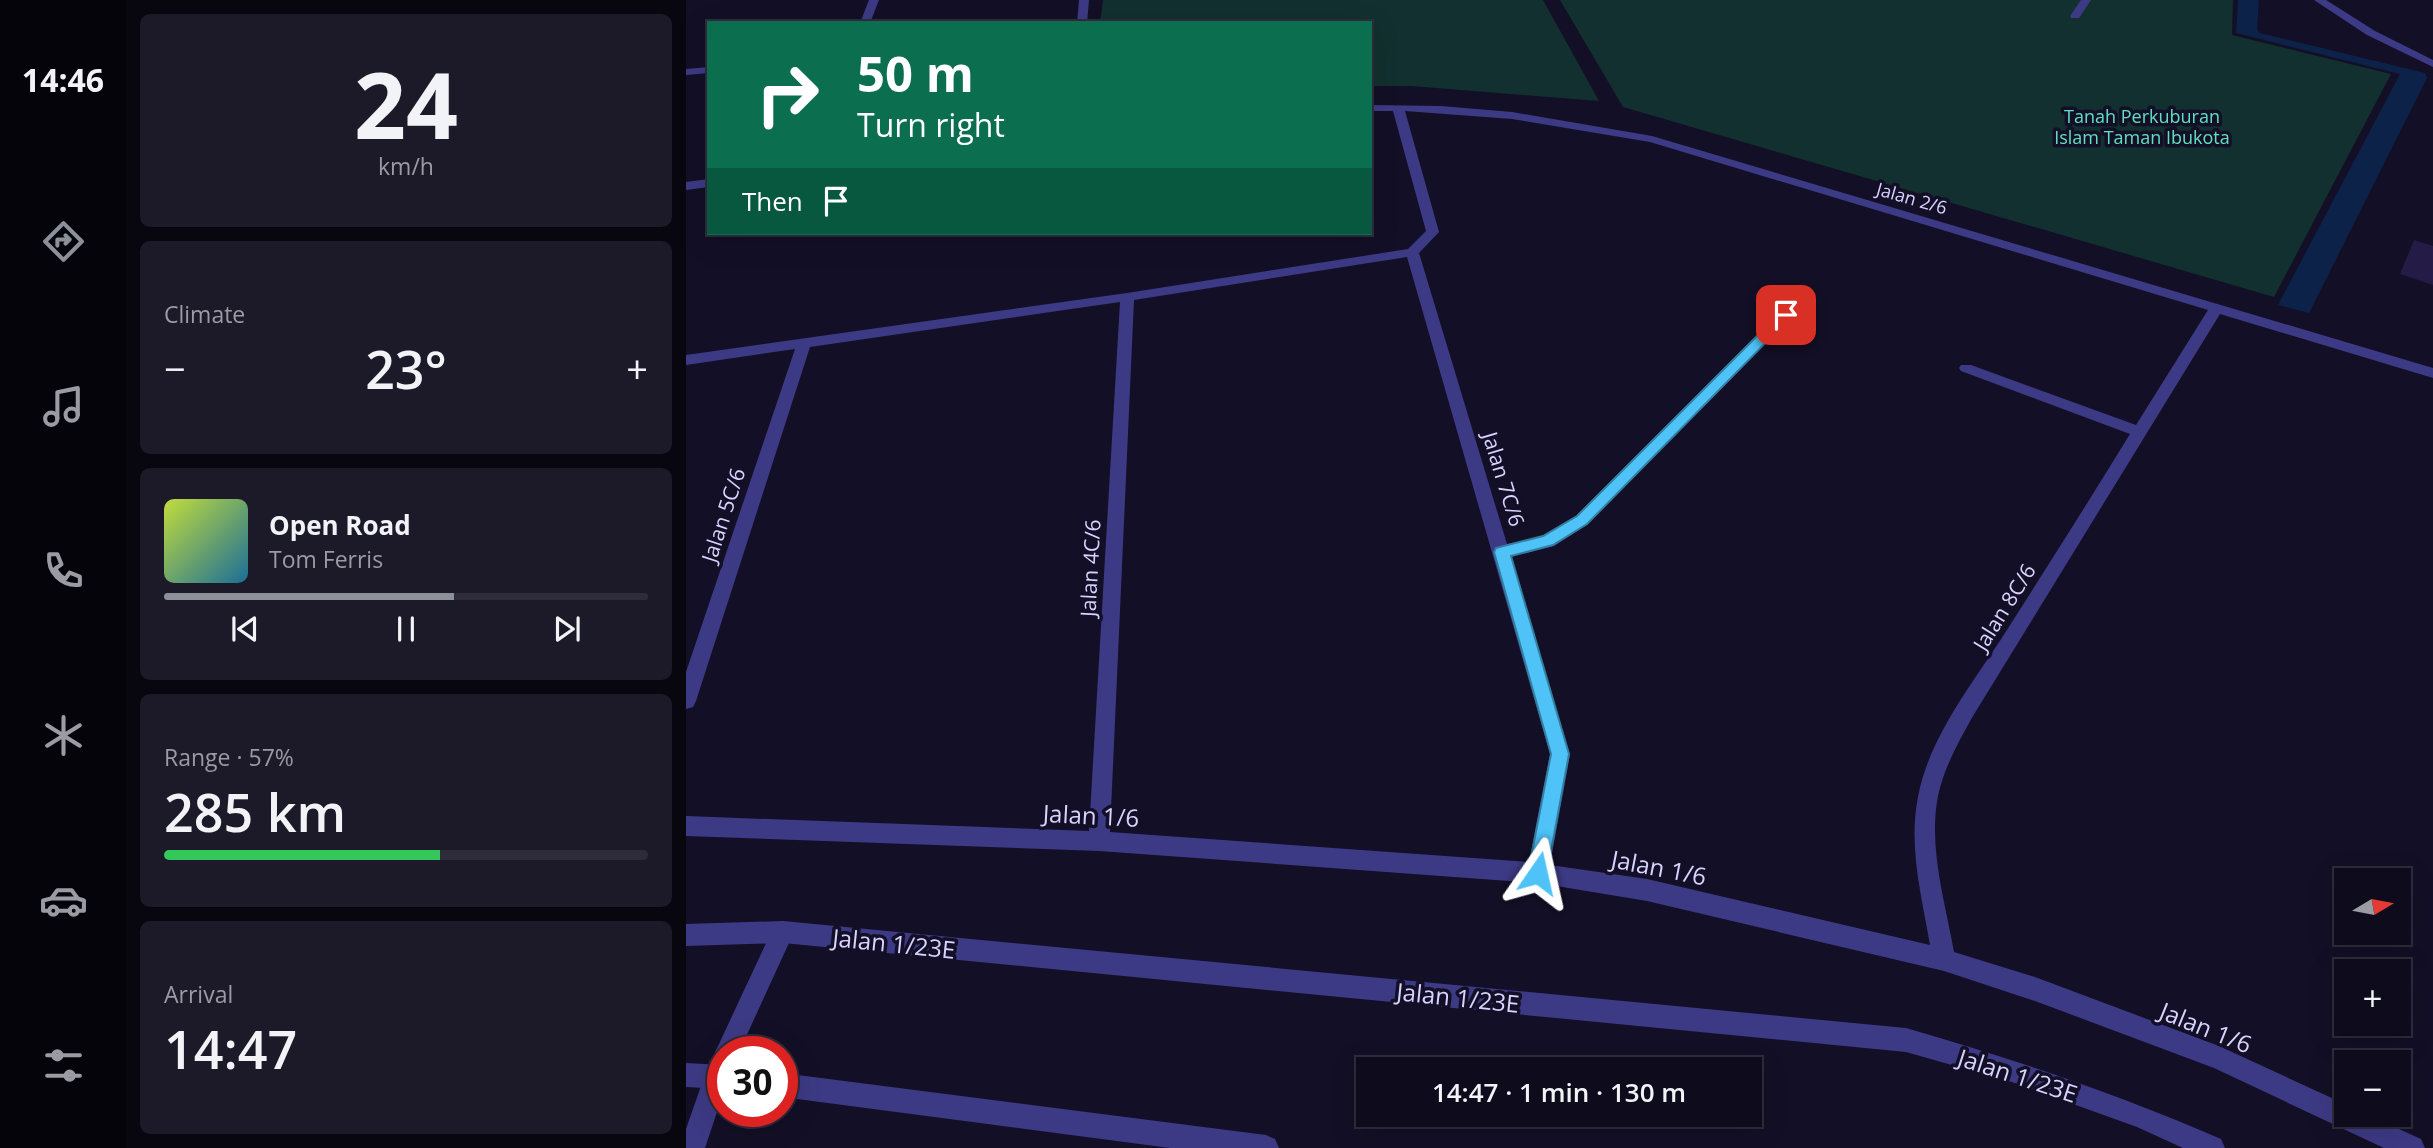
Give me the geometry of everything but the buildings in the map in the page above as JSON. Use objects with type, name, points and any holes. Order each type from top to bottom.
[{"type":"street","points":[[866,21],[874,0]]},
{"type":"street","points":[[1083,21],[1084,0]]},
{"type":"street","points":[[2075,16],[2086,0]]},
{"type":"street","points":[[2319,0],[2392,44],[2433,64]]},
{"type":"street","points":[[686,72],[707,69]]},
{"type":"street","name":"Jalan 2/6","points":[[1372,108],[1559,122],[1652,139],[2433,373]]},
{"type":"street","points":[[686,360],[1127,297],[1412,252],[1433,232],[1398,108]]},
{"type":"street","points":[[686,186],[707,183]]},
{"type":"street","name":"Jalan 7C/6","points":[[1412,252],[1560,754],[1538,873]]},
{"type":"street","name":"Jalan 4C/6","points":[[1099,841],[1127,297]]},
{"type":"street","name":"Jalan 8C/6","points":[[1944,960],[1926,828],[1928,796],[1934,774],[1971,703],[2217,307]]},
{"type":"street","points":[[1502,552],[1548,541],[1582,520],[1786,315]]},
{"type":"street","name":"Jalan 5C/6","points":[[686,701],[803,343]]},
{"type":"street","points":[[1966,368],[2140,432]]},
{"type":"street","name":"Jalan 1/6","points":[[686,826],[1099,841],[1538,873],[1647,890],[1944,960],[2035,989],[2218,1058],[2412,1148]]},
{"type":"street","points":[[734,1036],[783,932]]},
{"type":"street","name":"Jalan 1/23E","points":[[686,935],[783,932],[1906,1040],[2015,1071],[2140,1116],[2212,1148]]},
{"type":"street","points":[[686,1074],[707,1072]]},
{"type":"street","points":[[798,1087],[1266,1148]]},
{"type":"street","points":[[692,1148],[707,1107]]},
{"type":"green space","points":[[1103,0],[1543,0],[1599,101],[1411,86],[1372,86],[1372,21],[1100,21]]},
{"type":"green space","name":"Tanah Perkuburan Islam Taman Ibukota","points":[[1560,0],[2233,0],[2232,35],[2391,74],[2274,297],[1623,107]]},
{"type":"water","points":[[2238,0],[2259,0],[2257,30],[2260,33],[2425,73],[2427,78],[2309,313],[2278,305],[2400,74],[2236,33]]},
{"type":"route","points":[[1538,873],[1560,754],[1502,552],[1548,541],[1582,520],[1786,315]]}]
